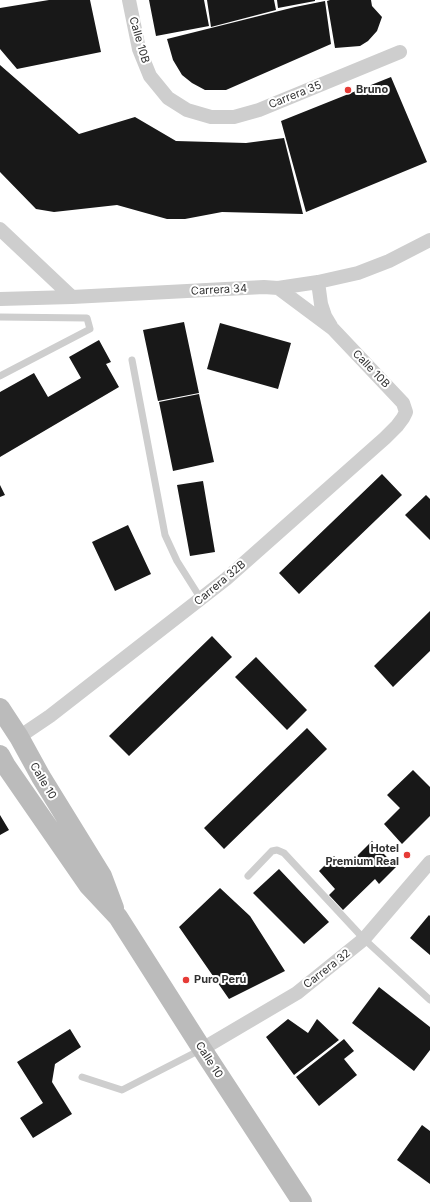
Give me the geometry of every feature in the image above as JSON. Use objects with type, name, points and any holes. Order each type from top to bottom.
[{"type":"street","name":"Calle 10B","points":[[129,0],[139,49],[150,76],[168,98],[187,110]]},
{"type":"street","name":"Carrera 35","points":[[187,110],[211,117],[234,117],[259,110],[400,52]]},
{"type":"street","points":[[0,229],[72,297]]},
{"type":"street","name":"Carrera 34","points":[[0,299],[72,297],[264,287],[278,288],[318,282],[358,273],[389,261],[430,240]]},
{"type":"street","name":"Calle 10B","points":[[318,282],[321,304],[325,316],[333,329]]},
{"type":"street","name":"Calle 10B","points":[[278,288],[333,329],[403,403],[406,412]]},
{"type":"street","name":"Carrera 32B","points":[[18,737],[50,716],[201,600],[385,438],[398,426],[406,412]]},
{"type":"street","name":"Calle 10","points":[[0,708],[102,876],[118,917]]},
{"type":"street","points":[[0,727],[18,737]]},
{"type":"street","name":"Calle 10","points":[[0,755],[6,766],[89,886],[118,917],[302,1202]]},
{"type":"street","name":"Carrera 32","points":[[202,1049],[297,993],[364,939],[430,862]]},
{"type":"lane","points":[[0,318],[87,318],[90,329],[0,376]]},
{"type":"lane","points":[[132,360],[166,535],[177,561],[201,600]]},
{"type":"lane","points":[[248,876],[272,851],[277,850],[284,853],[364,939],[430,1000]]},
{"type":"lane","points":[[82,1077],[122,1090],[202,1049]]},
{"type":"building","points":[[49,0],[90,0],[101,52],[17,69],[0,49],[0,8]]},
{"type":"building","points":[[149,0],[204,0],[209,26],[156,36]]},
{"type":"building","points":[[207,0],[274,0],[276,10],[211,27]]},
{"type":"building","points":[[277,0],[315,0],[315,1],[278,8]]},
{"type":"building","points":[[371,0],[372,6],[382,17],[377,31],[368,41],[360,46],[335,48],[327,1]]},
{"type":"building","points":[[325,1],[331,44],[226,90],[205,90],[192,83],[182,75],[173,60],[167,39]]},
{"type":"building","points":[[0,65],[79,134],[135,117],[176,141],[246,143],[284,138],[303,214],[222,212],[185,219],[167,219],[117,205],[54,212],[36,209],[0,172]]},
{"type":"building","points":[[391,77],[427,162],[306,212],[281,121]]},
{"type":"building","points":[[184,322],[199,393],[158,401],[143,330]]},
{"type":"building","points":[[220,323],[291,343],[278,389],[207,369]]},
{"type":"building","points":[[99,340],[111,362],[106,364],[119,387],[0,457],[0,392],[34,373],[48,397],[81,378],[69,357]]},
{"type":"building","points":[[199,394],[214,462],[173,471],[159,402]]},
{"type":"building","points":[[382,474],[402,495],[299,594],[279,573]]},
{"type":"building","points":[[203,481],[215,552],[190,556],[177,485]]},
{"type":"building","points":[[0,485],[5,495],[0,497]]},
{"type":"building","points":[[426,495],[430,499],[430,540],[405,515]]},
{"type":"building","points":[[128,525],[151,574],[115,591],[92,542]]},
{"type":"building","points":[[430,611],[430,651],[393,687],[374,666]]},
{"type":"building","points":[[212,636],[232,657],[129,756],[109,736]]},
{"type":"building","points":[[256,657],[307,710],[287,730],[235,677]]},
{"type":"building","points":[[307,728],[327,749],[224,849],[204,828]]},
{"type":"building","points":[[413,770],[430,787],[430,816],[402,844],[384,824],[400,808],[387,795]]},
{"type":"building","points":[[0,815],[9,830],[0,835]]},
{"type":"building","points":[[372,841],[396,867],[379,884],[375,879],[343,910],[329,895],[335,889],[319,871],[334,856],[345,868]]},
{"type":"building","points":[[279,869],[329,922],[304,944],[253,893]]},
{"type":"building","points":[[220,888],[250,916],[285,971],[229,999],[179,927]]},
{"type":"building","points":[[429,915],[430,916],[430,955],[410,938]]},
{"type":"building","points":[[379,987],[430,1027],[430,1050],[414,1071],[352,1023]]},
{"type":"building","points":[[288,1019],[308,1033],[317,1019],[339,1040],[294,1075],[266,1037]]},
{"type":"building","points":[[70,1029],[81,1047],[55,1064],[52,1082],[72,1114],[33,1138],[20,1118],[43,1103],[17,1062]]},
{"type":"building","points":[[344,1039],[354,1051],[344,1059],[357,1075],[319,1106],[296,1077]]},
{"type":"building","points":[[422,1125],[430,1131],[430,1184],[397,1160]]},
{"type":"place","name":"Bruno","points":[[348,90]]},
{"type":"place","name":"Hotel Premium Real","points":[[407,855]]},
{"type":"place","name":"Puro Perú","points":[[186,980]]}]
